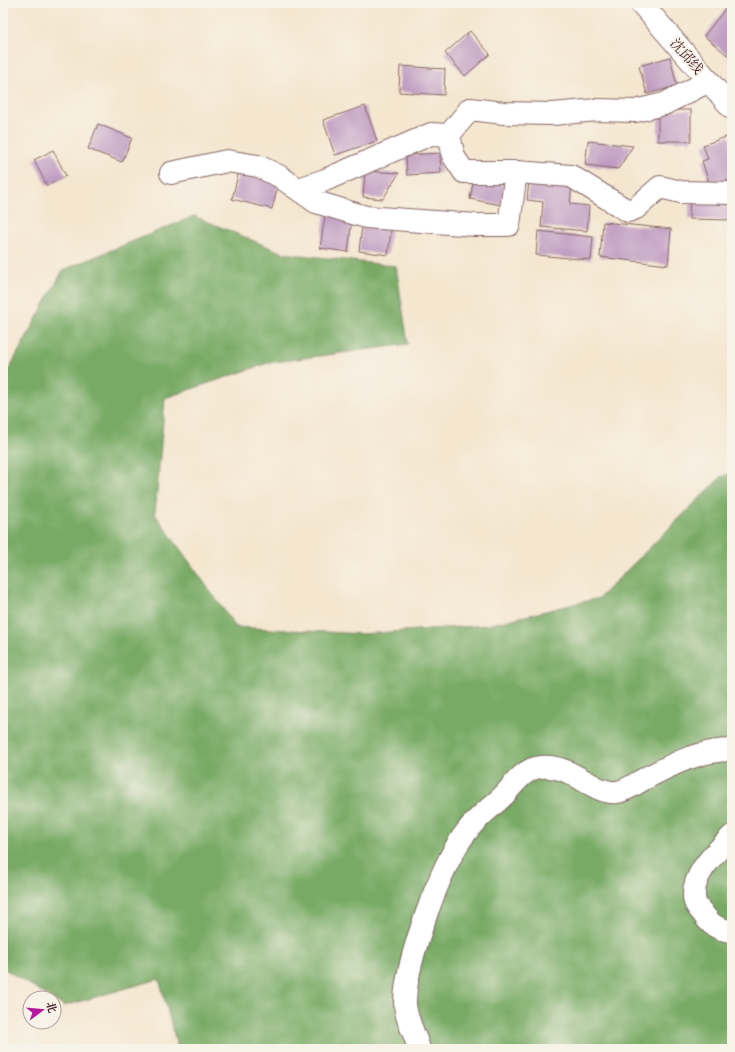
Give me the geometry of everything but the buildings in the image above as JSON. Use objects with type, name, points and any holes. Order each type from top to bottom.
[{"type":"street","name":"沈邱线","points":[[641,3],[732,108]]},
{"type":"street","points":[[449,135],[470,109],[504,113],[554,114],[597,110],[634,111],[664,104],[709,81]]},
{"type":"street","points":[[299,189],[325,180],[431,134],[449,135]]},
{"type":"street","points":[[449,135],[454,157],[464,172],[516,172],[571,176],[628,210],[636,208],[660,187],[681,192],[732,193]]},
{"type":"street","points":[[171,173],[228,161],[258,166],[279,176],[316,202],[366,218],[476,226],[509,225],[516,172]]},
{"type":"street","points":[[418,1049],[408,1018],[405,1001],[411,964],[449,858],[467,831],[488,808],[529,770],[542,766],[570,772],[606,792],[618,792],[679,760],[706,753],[732,750]]},
{"type":"street","points":[[732,836],[709,861],[695,887],[695,902],[705,918],[719,930],[732,931]]},
{"type":"green space","points":[[194,216],[283,253],[396,266],[408,344],[268,363],[165,398],[155,514],[236,627],[362,634],[488,625],[599,598],[721,477],[732,473],[732,1049],[178,1049],[159,979],[64,1006],[62,1005],[62,990],[38,990],[3,968],[3,380],[63,270]]}]
